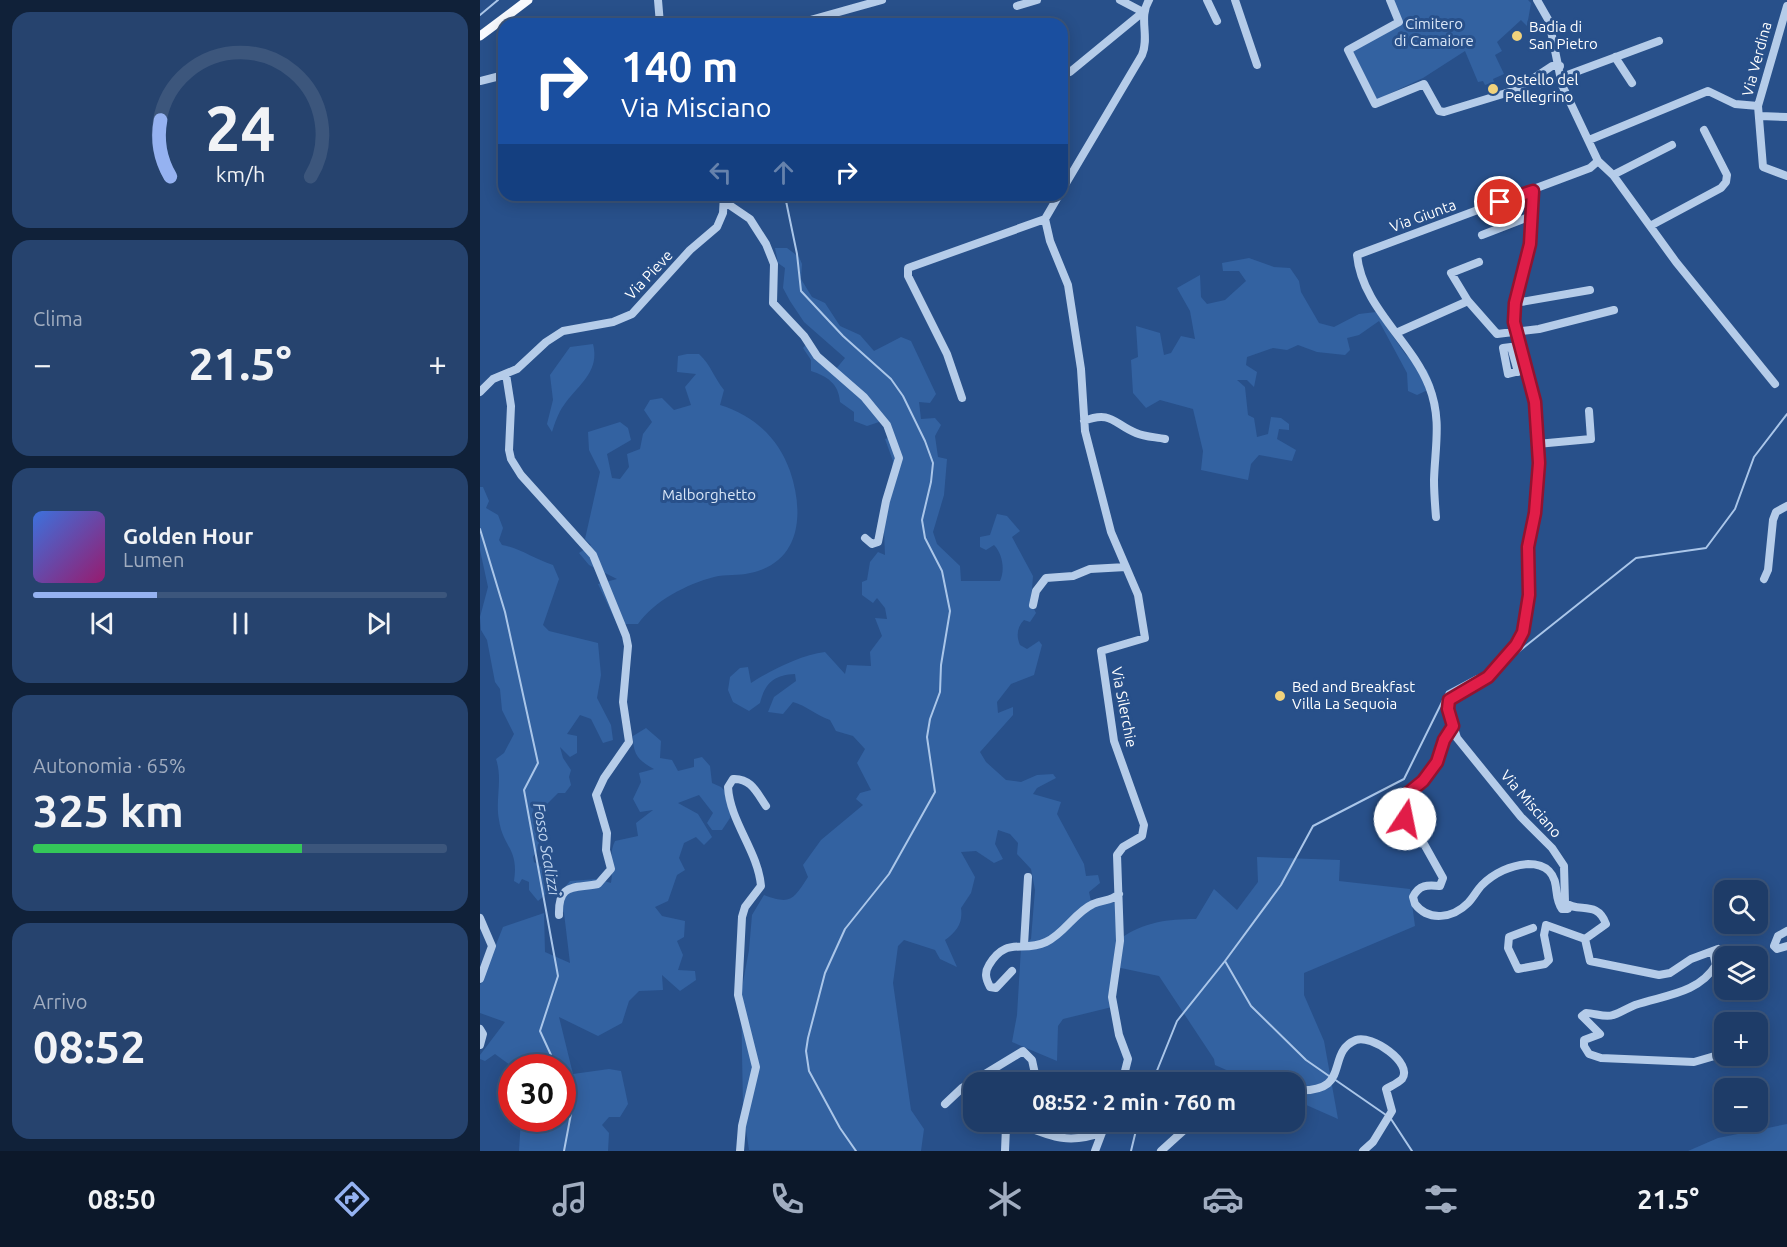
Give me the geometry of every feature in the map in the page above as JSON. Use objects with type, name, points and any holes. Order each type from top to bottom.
[{"type":"main road","points":[[504,18],[528,0]]},
{"type":"main road","points":[[480,36],[498,22]]},
{"type":"street","points":[[658,0],[660,18]]},
{"type":"street","points":[[817,18],[882,0]]},
{"type":"street","points":[[1017,6],[1037,0]]},
{"type":"street","points":[[1120,0],[1143,12]]},
{"type":"street","points":[[1070,72],[1143,12],[1149,0]]},
{"type":"street","points":[[1207,0],[1217,21]]},
{"type":"street","points":[[1235,0],[1257,65]]},
{"type":"street","points":[[1390,0],[1399,22],[1348,50],[1375,104],[1424,84],[1439,111],[1444,112],[1516,90],[1552,66],[1560,66]]},
{"type":"street","points":[[1537,0],[1550,21],[1562,85],[1598,161],[1613,175],[1650,226],[1775,384]]},
{"type":"street","name":"Via Verdina","points":[[1787,6],[1758,106],[1763,167],[1787,176]]},
{"type":"street","points":[[1068,180],[1142,55],[1146,40],[1143,12]]},
{"type":"street","points":[[1562,77],[1659,41]]},
{"type":"street","points":[[1615,57],[1632,83]]},
{"type":"street","points":[[480,81],[498,76]]},
{"type":"street","points":[[1589,140],[1708,91],[1735,104],[1758,106]]},
{"type":"street","points":[[1760,116],[1787,117]]},
{"type":"street","points":[[1650,226],[1721,188],[1726,182],[1727,175],[1704,130]]},
{"type":"street","points":[[1613,175],[1672,145]]},
{"type":"street","points":[[1533,191],[1590,168],[1598,161]]},
{"type":"street","name":"Via Misciano","points":[[1453,726],[1444,740],[1437,762],[1423,781],[1407,794],[1404,804],[1406,827],[1411,841],[1424,844],[1443,878],[1440,886],[1424,885],[1416,890],[1413,897],[1416,904],[1433,916],[1451,915],[1468,903],[1482,885],[1493,877],[1509,868],[1539,864],[1549,871],[1558,885],[1558,904],[1562,909],[1568,909],[1569,906],[1565,902],[1564,866],[1552,848],[1521,817],[1457,738],[1448,709],[1449,700],[1488,677],[1516,645],[1523,632],[1529,595],[1528,547],[1538,489],[1537,444],[1535,402],[1516,333],[1515,303],[1528,258],[1533,191]]},
{"type":"street","name":"Via Giunta","points":[[1396,333],[1365,289],[1357,255],[1533,191]]},
{"type":"street","name":"Via Pieve","points":[[480,392],[493,379],[517,369],[546,342],[563,331],[613,322],[632,314],[690,250],[717,227],[725,201]]},
{"type":"street","points":[[728,201],[750,219],[766,244],[774,264],[772,303],[804,336],[817,356],[864,397],[887,425],[898,458],[878,542],[872,544],[866,538]]},
{"type":"street","points":[[962,398],[947,354],[908,276],[908,268],[1045,219],[1056,201]]},
{"type":"street","points":[[1482,235],[1531,216]]},
{"type":"street","name":"Via Silerchie","points":[[1045,219],[1050,242],[1068,285],[1081,369],[1084,421],[1107,519],[1138,595],[1145,638],[1101,651],[1114,741],[1144,825],[1142,836],[1123,847],[1117,855],[1120,941],[1112,997],[1119,1035],[1128,1059],[1125,1072]]},
{"type":"street","points":[[1479,261],[1451,273],[1468,301],[1497,334],[1516,333],[1614,310]]},
{"type":"street","points":[[1515,303],[1590,290]]},
{"type":"street","points":[[1436,517],[1434,482],[1439,418],[1429,384],[1396,333],[1468,301]]},
{"type":"street","points":[[1518,372],[1527,369]]},
{"type":"street","points":[[506,374],[511,406],[509,450],[511,459],[521,475],[593,555],[628,646],[623,702],[629,742],[604,778],[596,795],[607,834],[606,850],[611,869],[598,884],[566,889],[561,895],[560,915]]},
{"type":"street","points":[[1537,444],[1591,439],[1589,411]]},
{"type":"street","points":[[1084,421],[1101,416],[1115,420],[1140,435],[1165,439]]},
{"type":"street","points":[[1764,579],[1768,570],[1773,520],[1776,512],[1787,506]]},
{"type":"street","points":[[1033,605],[1036,591],[1047,578],[1073,576],[1090,569],[1126,567]]},
{"type":"street","points":[[740,1151],[744,1116],[756,1066],[738,995],[742,917],[745,907],[761,886],[753,859],[733,812],[728,787],[733,779],[741,778],[751,783],[766,806]]},
{"type":"street","points":[[1023,945],[1028,877]]},
{"type":"street","points":[[1012,971],[996,988],[990,987],[986,979],[986,971],[998,952],[1006,948],[1039,945],[1049,941],[1093,904],[1112,900],[1119,894]]},
{"type":"street","points":[[1569,906],[1594,909],[1604,917],[1606,924],[1585,939]]},
{"type":"street","points":[[480,918],[492,946],[480,979]]},
{"type":"street","points":[[1533,928],[1509,937],[1508,948],[1518,969],[1545,964],[1549,960],[1544,935],[1546,925],[1585,939]]},
{"type":"street","points":[[1786,932],[1778,936],[1774,946],[1777,949],[1787,946]]},
{"type":"street","points":[[1585,939],[1590,961],[1659,975],[1670,973],[1691,959],[1715,951],[1716,965],[1702,982],[1687,990],[1633,1006],[1612,1016],[1586,1013],[1582,1016],[1600,1034],[1584,1040],[1584,1046],[1589,1054],[1601,1058],[1623,1057],[1649,1062],[1694,1062],[1714,1056]]},
{"type":"street","points":[[480,1029],[483,1034],[480,1045]]},
{"type":"street","points":[[1305,1090],[1320,1089],[1333,1078],[1343,1050],[1357,1040],[1367,1039],[1385,1048],[1403,1065],[1404,1073],[1401,1081],[1386,1089],[1392,1111],[1372,1142],[1363,1151]]},
{"type":"street","points":[[988,1072],[1023,1051],[1032,1060],[1035,1072]]},
{"type":"street","points":[[945,1104],[963,1087]]},
{"type":"street","points":[[1005,1151],[1006,1132]]},
{"type":"street","points":[[1045,1132],[1069,1140],[1101,1135]]},
{"type":"street","points":[[1095,1151],[1102,1132]]},
{"type":"street","points":[[1161,1151],[1182,1132]]},
{"type":"street","points":[[1101,1135],[1103,1151]]},
{"type":"green space","name":"Cimitero di Camaiore","points":[[1392,0],[1528,0],[1531,3],[1527,26],[1521,20],[1497,42],[1502,51],[1495,55],[1504,74],[1493,79],[1494,82],[1485,85],[1483,81],[1478,82],[1465,51],[1423,78],[1374,101],[1351,52],[1403,24]]},
{"type":"green space","points":[[775,248],[787,248],[799,257],[802,264],[801,279],[812,297],[825,303],[840,326],[860,335],[874,351],[901,337],[911,341],[936,394],[930,403],[919,402],[921,419],[935,418],[941,425],[935,436],[938,457],[947,459],[944,495],[933,532],[937,544],[960,566],[961,581],[1000,581],[1002,563],[997,549],[994,545],[986,550],[980,547],[980,537],[990,535],[997,514],[1007,516],[1020,531],[1012,537],[1033,576],[1031,603],[1036,613],[1030,622],[1024,620],[1018,632],[1018,638],[1020,645],[1027,649],[1039,641],[1042,645],[1034,675],[1011,684],[997,702],[998,713],[1013,707],[1013,715],[980,752],[986,762],[1006,780],[1021,782],[1037,775],[1053,774],[1056,778],[1037,788],[1033,794],[1061,802],[1057,814],[1084,864],[1086,876],[1098,875],[1100,883],[1089,892],[1092,906],[1116,902],[1121,938],[1139,928],[1157,923],[1196,919],[1214,889],[1237,910],[1258,882],[1257,857],[1340,860],[1339,881],[1410,889],[1415,926],[1304,973],[1304,995],[1324,1041],[1338,1119],[1305,1104],[1305,1072],[1231,1072],[1215,1065],[1214,1059],[1159,976],[1116,967],[1112,1007],[1063,1019],[1058,1026],[1057,1061],[1012,1042],[1017,1015],[1021,948],[1031,939],[1035,890],[1031,869],[1017,854],[1018,843],[1010,834],[998,830],[995,844],[1003,859],[994,863],[976,851],[961,852],[975,877],[971,893],[961,908],[958,926],[945,940],[957,967],[940,959],[935,950],[904,940],[898,946],[893,983],[911,1110],[924,1129],[921,1151],[749,1150],[743,1109],[741,993],[749,950],[752,915],[764,895],[786,900],[799,891],[808,877],[803,865],[821,840],[863,805],[856,799],[860,793],[871,790],[857,763],[865,749],[853,736],[836,731],[830,720],[793,702],[783,714],[768,712],[774,697],[796,681],[795,674],[781,676],[772,681],[765,690],[760,703],[749,711],[733,702],[728,690],[730,677],[740,668],[748,667],[751,683],[786,664],[825,652],[845,674],[847,665],[871,666],[870,652],[882,636],[875,618],[887,619],[885,608],[877,598],[873,603],[862,595],[862,582],[867,580],[870,562],[878,552],[885,555],[884,531],[893,461],[885,439],[894,436],[885,420],[867,426],[854,421],[854,412],[840,402],[835,386],[827,378],[811,371],[811,360],[803,348],[808,342],[836,369],[845,358],[804,322],[783,288],[785,268],[778,263]]},
{"type":"green space","points":[[1249,258],[1274,267],[1290,268],[1299,281],[1301,292],[1319,323],[1334,327],[1359,314],[1376,312],[1406,355],[1427,370],[1434,387],[1417,395],[1408,391],[1407,373],[1379,321],[1359,335],[1347,338],[1350,350],[1345,355],[1317,352],[1298,345],[1287,350],[1273,348],[1247,357],[1246,365],[1257,372],[1254,387],[1247,380],[1237,380],[1245,387],[1248,415],[1254,418],[1257,437],[1268,434],[1271,417],[1281,418],[1289,424],[1289,430],[1279,429],[1277,439],[1296,450],[1292,461],[1259,455],[1251,464],[1248,480],[1201,470],[1203,451],[1193,409],[1160,400],[1146,408],[1133,393],[1131,360],[1138,357],[1136,326],[1160,333],[1164,355],[1171,353],[1181,336],[1195,339],[1190,311],[1177,288],[1200,275],[1201,297],[1207,304],[1225,300],[1246,281],[1239,271],[1223,271],[1222,263]]},
{"type":"green space","points":[[593,344],[594,362],[591,370],[562,408],[552,432],[547,424],[553,400],[550,375],[570,347]]},
{"type":"green space","name":"Malborghetto","points":[[699,354],[710,367],[724,390],[720,405],[753,421],[779,448],[790,471],[794,487],[797,503],[795,533],[789,547],[780,558],[767,567],[746,574],[714,577],[693,584],[662,601],[638,624],[617,624],[598,584],[617,579],[589,565],[579,553],[591,545],[585,539],[600,472],[589,450],[588,432],[620,422],[628,428],[631,440],[607,454],[612,478],[620,479],[629,467],[627,454],[640,449],[643,434],[652,422],[644,410],[650,400],[662,398],[674,410],[691,405],[685,387],[696,374],[677,372],[678,356]]},
{"type":"green space","points":[[480,487],[483,487],[489,501],[486,508],[498,515],[503,528],[499,540],[502,545],[553,565],[559,579],[543,625],[549,631],[598,643],[601,675],[597,698],[611,725],[613,740],[603,743],[591,719],[580,715],[567,734],[577,736],[577,753],[570,757],[560,747],[563,758],[571,770],[569,777],[571,785],[565,793],[558,793],[546,805],[535,803],[533,808],[540,846],[533,857],[534,862],[544,869],[546,894],[538,901],[529,890],[529,882],[522,879],[519,884],[514,881],[513,855],[499,820],[499,774],[496,759],[504,753],[514,734],[502,710],[500,689],[495,682],[487,640],[481,630],[480,617],[488,587],[480,550]]},
{"type":"green space","points":[[646,728],[661,741],[660,758],[672,760],[678,771],[694,767],[694,759],[702,757],[710,766],[712,783],[721,787],[732,798],[730,818],[722,830],[712,830],[707,823],[713,813],[699,795],[678,803],[698,814],[712,837],[704,845],[696,837],[684,843],[679,858],[685,870],[677,875],[668,901],[655,907],[662,916],[685,921],[684,937],[677,941],[683,955],[678,970],[695,971],[696,980],[680,991],[662,975],[663,990],[639,991],[629,1001],[622,1023],[598,1036],[559,1017],[568,1054],[498,1054],[498,1056],[495,1054],[485,1061],[480,1059],[480,1055],[505,1022],[480,1013],[480,985],[503,927],[544,913],[545,952],[570,963],[564,913],[558,906],[561,892],[570,881],[597,879],[611,883],[612,851],[615,841],[638,836],[636,823],[653,810],[640,812],[633,799],[641,782],[639,773],[654,769],[640,760],[635,752],[633,736]]},
{"type":"green space","points":[[609,1069],[621,1071],[628,1104],[620,1117],[609,1117],[602,1125],[609,1133],[608,1151],[519,1151],[520,1132],[576,1132],[576,1074]]},
{"type":"green space","points":[[1787,1124],[1787,1151],[1688,1151],[1718,1138],[1748,1132],[1768,1132],[1768,1128]]},
{"type":"waterway","points":[[480,15],[498,0]]},
{"type":"waterway","points":[[786,201],[797,254],[801,291],[843,336],[891,379],[903,396],[925,441],[933,463],[922,520],[925,538],[942,571],[950,611],[941,665],[940,692],[930,719],[927,737],[935,792],[889,874],[845,929],[825,973],[808,1038],[806,1051],[809,1071],[840,1128],[856,1151]]},
{"type":"waterway","points":[[1508,660],[1636,558],[1706,548],[1735,509],[1754,457],[1787,414]]},
{"type":"waterway","name":"Fosso Scalizzi","points":[[480,529],[505,612],[538,763],[524,790],[558,976],[540,1031],[551,1054]]},
{"type":"waterway","points":[[1329,1076],[1306,1060],[1251,1006],[1225,961],[1281,885],[1313,826],[1404,779],[1447,692],[1485,674]]},
{"type":"waterway","points":[[1156,1072],[1177,1021],[1225,961]]},
{"type":"waterway","points":[[1334,1079],[1386,1115]]},
{"type":"waterway","points":[[1391,1119],[1412,1151]]},
{"type":"waterway","name":"Fosso Scalizzi","points":[[564,1151],[568,1132]]},
{"type":"waterway","points":[[1131,1151],[1136,1132]]},
{"type":"place","name":"Badia di San Pietro","points":[[1517,36]]},
{"type":"place","name":"Ostello del Pellegrino","points":[[1493,89]]},
{"type":"place","name":"Bed and Breakfast Villa La Sequoia","points":[[1280,696]]},
{"type":"route","points":[[1405,819],[1404,804],[1407,794],[1423,781],[1426,773],[1437,762],[1444,740],[1453,726],[1448,709],[1449,700],[1488,677],[1516,645],[1523,632],[1529,595],[1528,547],[1538,489],[1537,420],[1535,402],[1514,322],[1515,303],[1528,258],[1533,191],[1500,202]]}]
